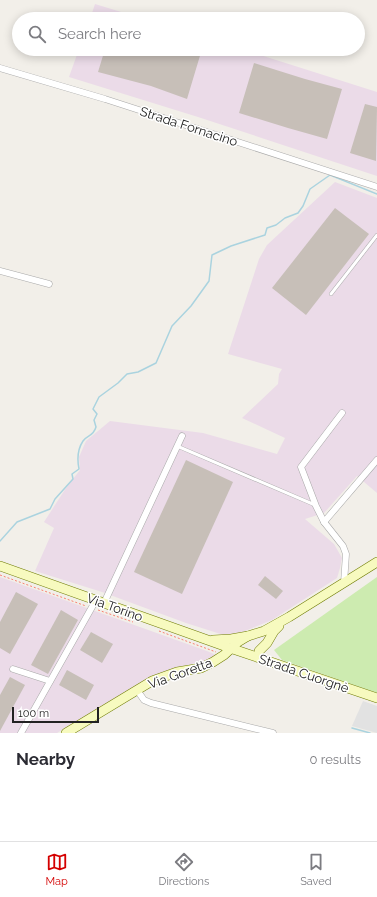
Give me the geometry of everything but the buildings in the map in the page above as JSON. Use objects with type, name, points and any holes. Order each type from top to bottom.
[{"type":"street","name":"Strada Fornacino","points":[[0,68],[113,102],[377,187]]},
{"type":"street","points":[[0,271],[49,284]]},
{"type":"street","points":[[342,413],[301,467],[316,506],[324,522],[343,546],[346,554],[344,583]]},
{"type":"street","points":[[21,733],[50,681],[98,604],[182,436]]},
{"type":"street","points":[[324,522],[377,460]]},
{"type":"street","points":[[208,640],[231,639],[264,631],[377,562]]},
{"type":"street","name":"Via Torino","points":[[0,566],[98,604],[208,640],[227,652]]},
{"type":"street","points":[[258,654],[274,631],[289,617]]},
{"type":"street","points":[[258,654],[260,637],[264,631]]},
{"type":"street","name":"Via Goretta","points":[[66,733],[152,681],[177,672],[201,668],[213,662],[248,636]]},
{"type":"street","points":[[267,643],[269,653],[275,663]]},
{"type":"street","name":"Strada Cuorgnè","points":[[227,652],[258,654],[275,663],[377,698]]},
{"type":"street","points":[[13,669],[50,681]]},
{"type":"street","points":[[138,690],[144,700],[151,703],[273,733]]},
{"type":"lane","points":[[330,294],[377,235]]},
{"type":"lane","points":[[177,446],[316,506]]},
{"type":"path","points":[[0,575],[98,604],[138,624]]},
{"type":"path","points":[[160,631],[227,652]]},
{"type":"shaded area","points":[[95,4],[121,12],[92,12]]},
{"type":"shaded area","points":[[76,56],[263,56],[377,92],[377,176],[198,117],[69,77]]},
{"type":"shaded area","points":[[335,182],[377,198],[377,493],[357,476],[324,513],[305,519],[334,544],[342,558],[337,578],[272,620],[230,637],[186,623],[102,592],[35,571],[54,528],[44,522],[66,488],[80,470],[79,457],[86,441],[110,421],[203,433],[277,454],[285,438],[242,418],[278,384],[279,374],[282,369],[228,354],[259,259],[267,245]]},
{"type":"shaded area","points":[[0,577],[216,655],[208,660],[171,669],[160,674],[108,702],[57,733],[0,733]]},
{"type":"shaded area","points":[[363,701],[377,706],[377,733],[352,726]]},
{"type":"green space","points":[[377,577],[377,693],[282,660],[274,650]]},
{"type":"waterway","points":[[0,541],[17,522],[50,509],[55,499],[73,479],[72,474],[79,469],[78,455],[81,444],[92,434],[96,427],[94,420],[97,414],[93,409],[99,397],[118,383],[127,374],[138,372],[156,363],[172,326],[191,306],[209,281],[212,255],[231,246],[265,235],[267,228],[276,225],[285,218],[298,213],[303,206],[310,189],[330,175],[377,194]]},
{"type":"waterway","points":[[352,728],[370,733]]}]
